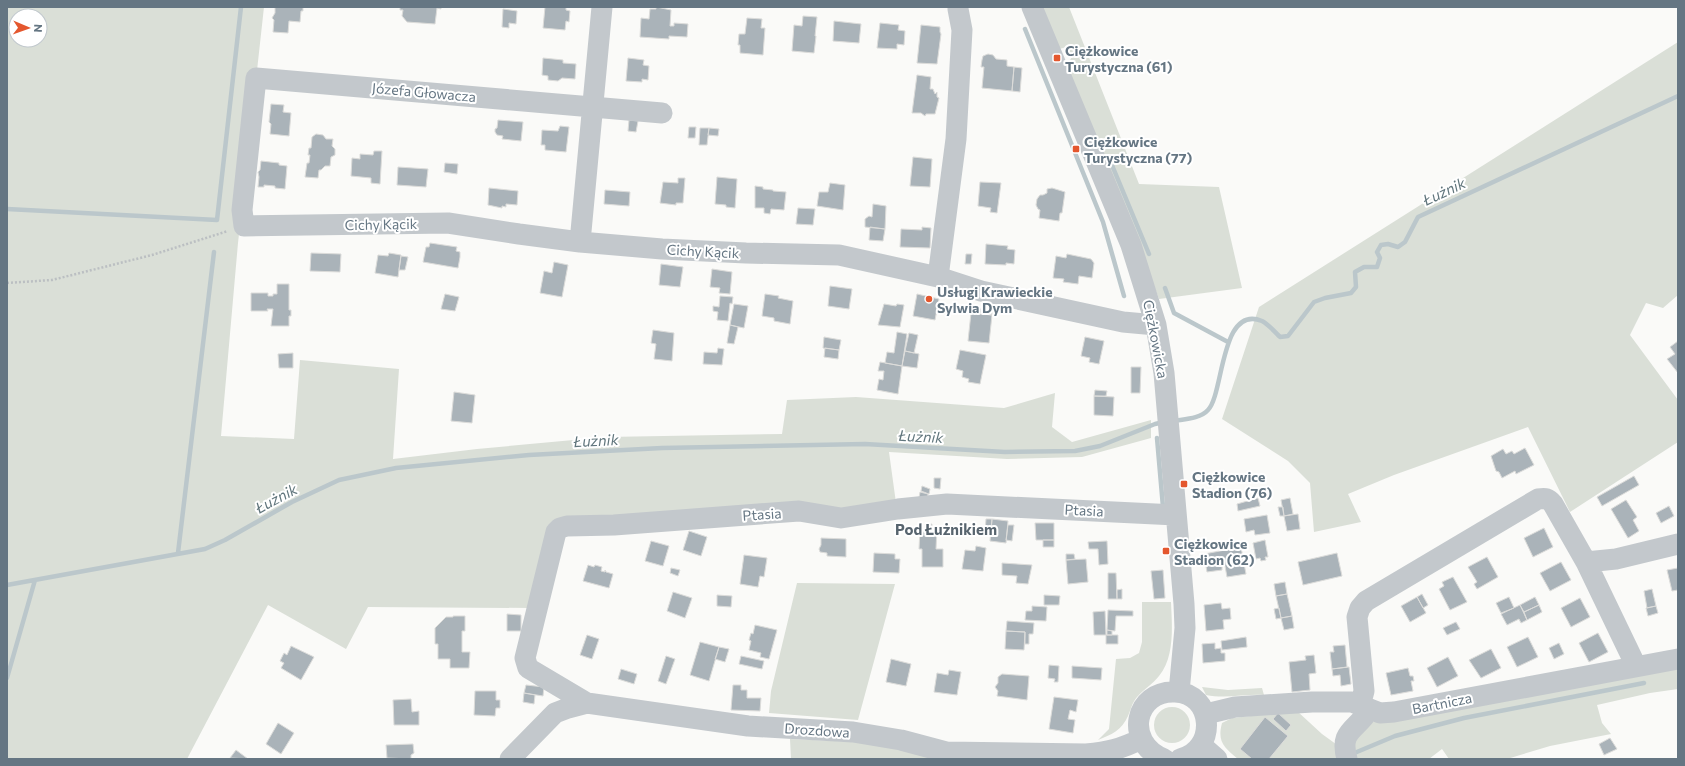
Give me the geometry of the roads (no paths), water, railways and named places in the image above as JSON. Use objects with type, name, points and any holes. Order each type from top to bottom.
[{"type":"street","points":[[580,242],[602,7]]},
{"type":"street","name":"Ciężkowicka","points":[[1032,7],[1131,245],[1156,325],[1164,373],[1185,628],[1179,692]]},
{"type":"street","points":[[938,277],[956,139],[962,30],[953,8]]},
{"type":"street","name":"Józefa Głowacza","points":[[244,226],[242,210],[256,78],[662,113]]},
{"type":"street","name":"Cichy Kącik","points":[[244,226],[448,223],[580,242],[662,249],[839,255],[938,277],[981,291],[1124,322],[1156,325]]},
{"type":"street","points":[[1348,759],[1344,747],[1348,733],[1364,718],[1364,691],[1357,617],[1360,608],[1366,601],[1538,499],[1549,499],[1553,504],[1586,562],[1636,666]]},
{"type":"street","name":"Ptasia","points":[[587,703],[528,668],[526,658],[556,532],[560,528],[567,526],[622,524],[799,511],[841,518],[898,509],[947,504],[1176,515]]},
{"type":"street","points":[[1586,562],[1616,559],[1678,544]]},
{"type":"street","name":"Bartnicza","points":[[1206,714],[1235,707],[1312,702],[1352,702],[1364,708],[1380,712],[1394,712],[1678,659]]},
{"type":"street","points":[[1164,759],[1150,752],[1141,739],[1138,729],[1142,710],[1148,702],[1165,692],[1179,692],[1196,700],[1206,714],[1206,734],[1201,745],[1194,752],[1180,759]]},
{"type":"street","name":"Drozdowa","points":[[510,759],[555,713],[587,703],[748,726],[853,732],[901,740],[946,752],[1086,754],[1107,752],[1122,748],[1141,739]]},
{"type":"street","points":[[1201,745],[1217,759]]},
{"type":"waterway","points":[[7,209],[217,220],[241,7]]},
{"type":"waterway","points":[[1025,29],[1103,222],[1124,296]]},
{"type":"waterway","name":"Łużnik","points":[[1173,421],[1196,417],[1208,410],[1213,401],[1225,353],[1231,337],[1238,325],[1248,319],[1262,321],[1280,337],[1288,336],[1314,302],[1325,298],[1351,293],[1356,287],[1355,272],[1364,267],[1377,267],[1380,258],[1377,252],[1381,245],[1388,244],[1398,247],[1405,242],[1418,217],[1678,96]]},
{"type":"waterway","points":[[1109,158],[1149,254]]},
{"type":"waterway","points":[[178,553],[214,252]]},
{"type":"waterway","points":[[1165,288],[1174,313],[1228,342]]},
{"type":"waterway","name":"Łużnik","points":[[7,585],[205,549],[225,540],[292,502],[339,480],[396,468],[529,455],[662,448],[865,444],[1005,452],[1075,451],[1100,446],[1155,424],[1164,422]]},
{"type":"waterway","points":[[1157,438],[1163,507]]},
{"type":"waterway","points":[[7,678],[35,580]]},
{"type":"waterway","points":[[1352,754],[1395,736],[1464,718],[1644,683]]},
{"type":"place","name":"Ciężkowice Turystyczna (61)","points":[[1057,58]]},
{"type":"place","name":"Ciężkowice Turystyczna (77)","points":[[1076,149]]},
{"type":"place","name":"Usługi Krawieckie Sylwia Dym","points":[[929,299]]},
{"type":"place","name":"Ciężkowice Stadion (76)","points":[[1184,484]]},
{"type":"place","name":"Ciężkowice Stadion (62)","points":[[1166,551]]},
{"type":"district","name":"Pod Łużnikiem","points":[[946,529]]}]
